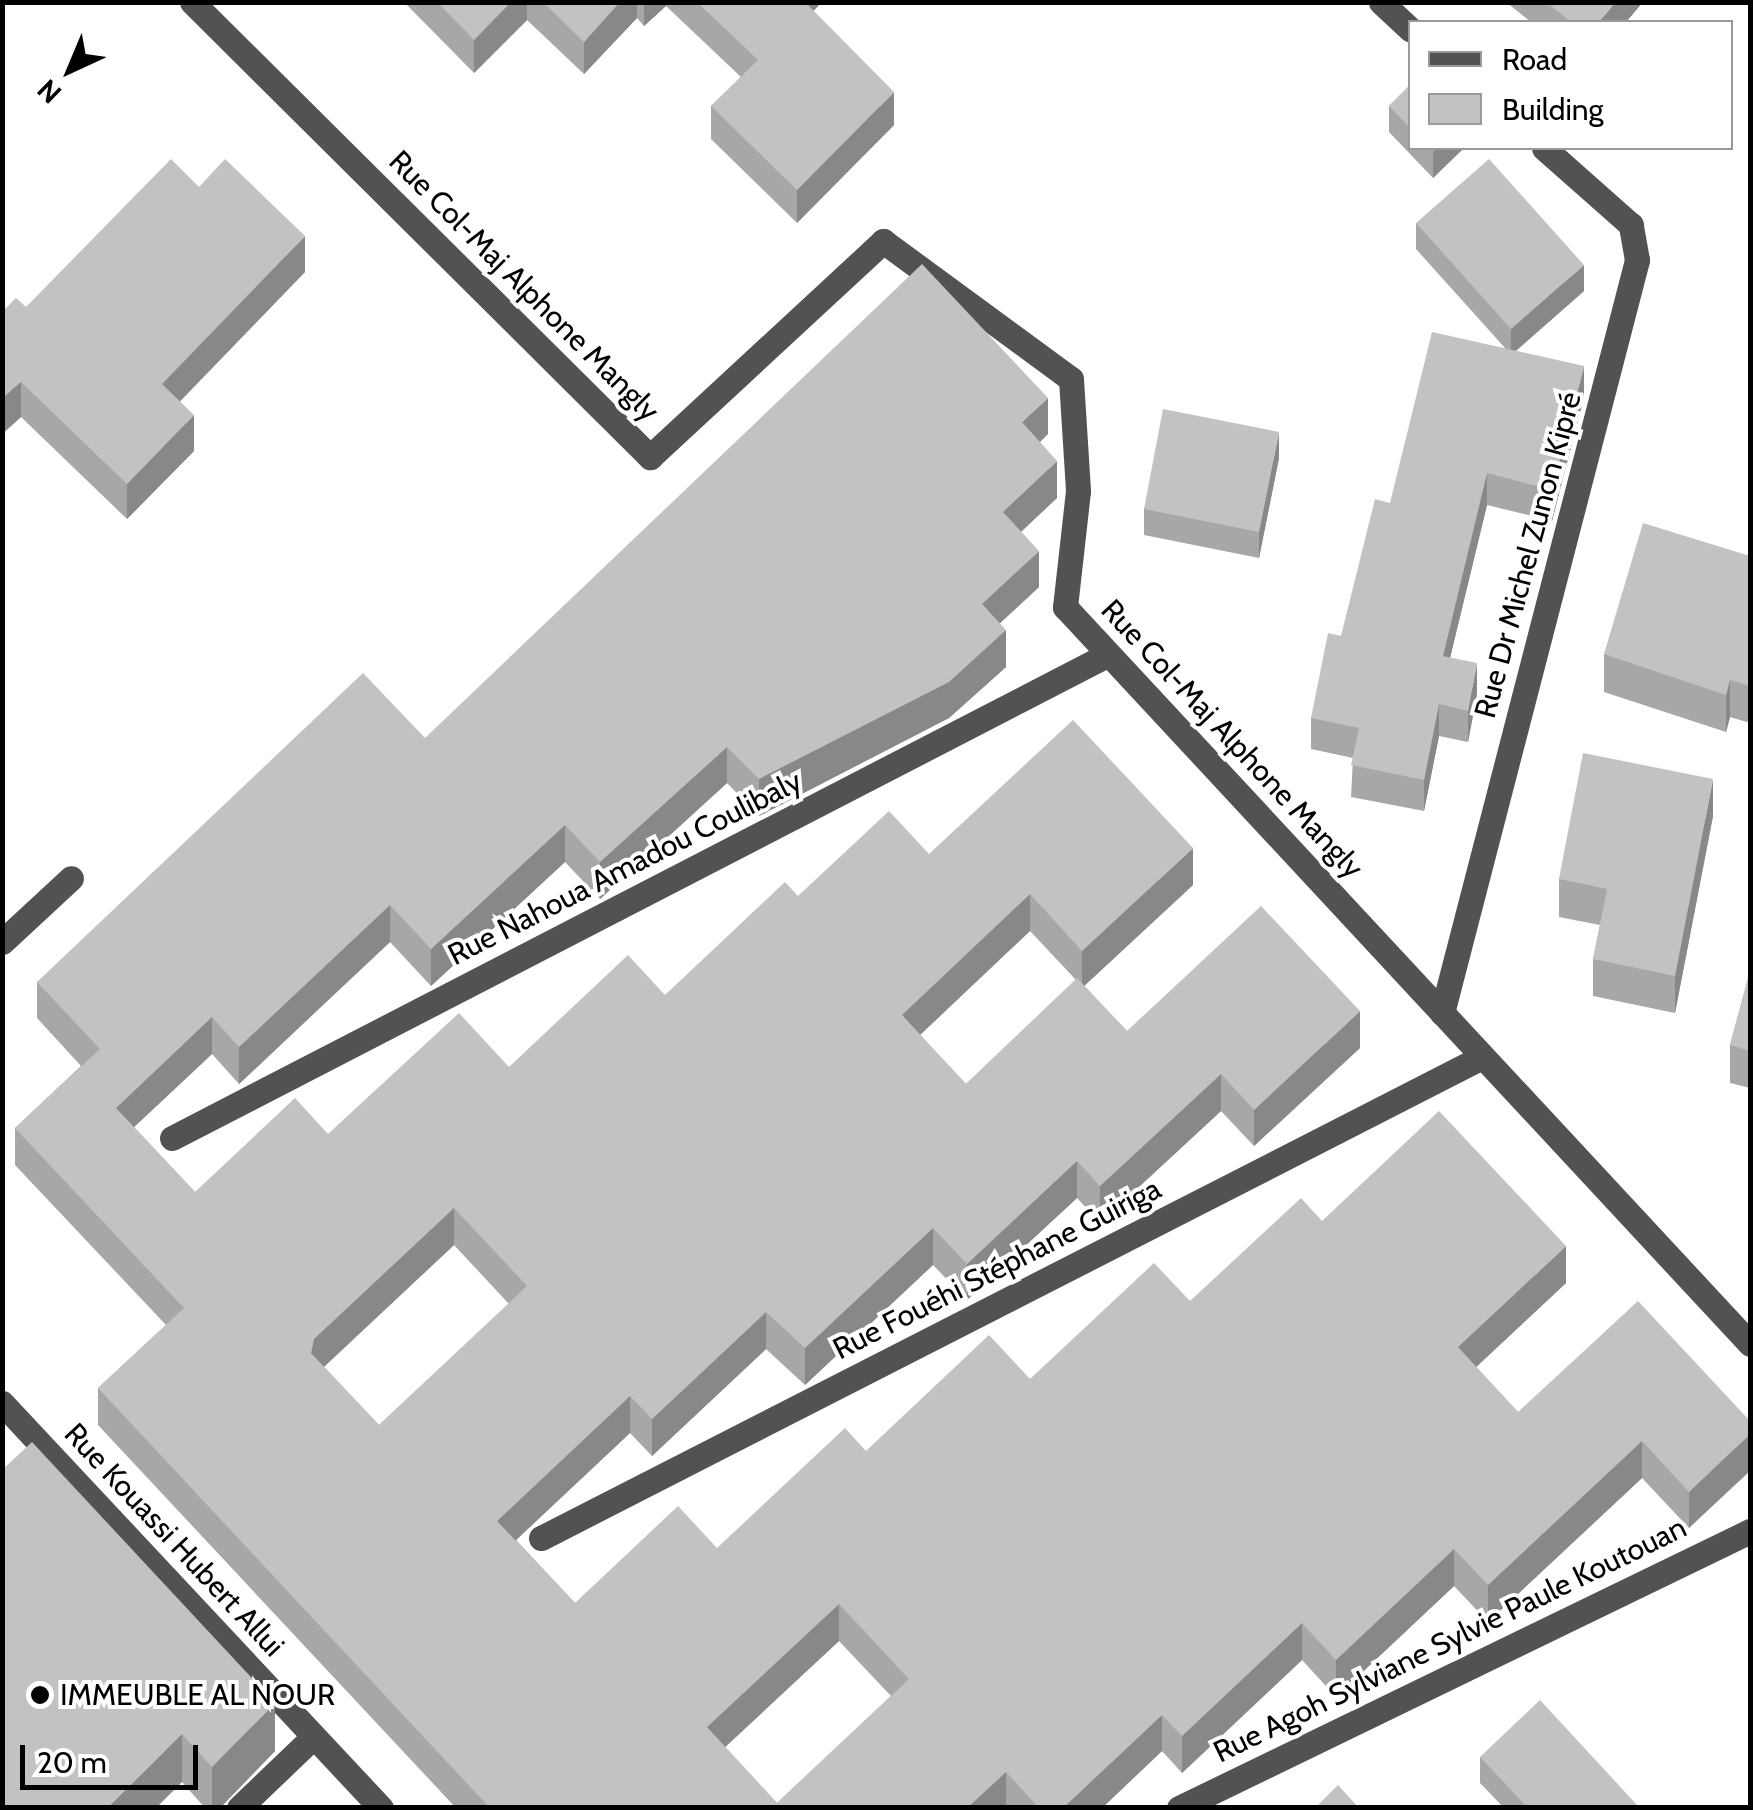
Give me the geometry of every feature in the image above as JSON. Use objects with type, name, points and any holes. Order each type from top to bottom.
[{"type":"street","name":"Rue Col-Maj Alphone Mangly","points":[[192,2],[650,457],[883,241],[1071,380],[1078,491],[1065,607],[1750,1344]]},
{"type":"street","points":[[1381,2],[1408,27]]},
{"type":"street","name":"Rue Dr Michel Zunon Kipré","points":[[1442,1014],[1637,260],[1631,225],[1546,150]]},
{"type":"street","name":"Rue Nahoua Amadou Coulibaly","points":[[172,1138],[1108,655]]},
{"type":"street","points":[[2,942],[71,878]]},
{"type":"street","name":"Rue Fouéhi Stéphane Guiriga","points":[[541,1538],[1482,1057]]},
{"type":"street","name":"Rue Kouassi Hubert Allui","points":[[7,1416],[380,1808]]},
{"type":"street","name":"Rue Agoh Sylviane Sylvie Paule Koutouan","points":[[1179,1808],[1750,1531]]},
{"type":"street","points":[[239,1808],[313,1738]]},
{"type":"building","points":[[437,2],[511,2],[474,40]]},
{"type":"building","points":[[543,2],[620,2],[584,42]]},
{"type":"building","points":[[697,2],[805,2],[894,92],[797,190],[711,106],[758,60]]},
{"type":"building","points":[[1546,2],[1616,2],[1601,20],[1568,20]]},
{"type":"building","points":[[1408,87],[1408,126],[1389,106]]},
{"type":"building","points":[[171,159],[199,187],[225,159],[305,236],[162,384],[194,415],[127,484],[21,382],[2,398],[2,312],[16,298],[26,307]]},
{"type":"building","points":[[1489,159],[1584,265],[1511,329],[1416,223]]},
{"type":"building","points":[[922,264],[1048,398],[1022,422],[1057,461],[1003,512],[1039,551],[982,604],[1006,630],[949,682],[759,779],[727,747],[600,862],[565,825],[431,949],[390,905],[239,1047],[212,1017],[116,1108],[195,1192],[295,1098],[328,1134],[459,1013],[509,1067],[628,955],[665,995],[785,882],[798,896],[889,811],[929,854],[1073,720],[1193,848],[1082,951],[1030,894],[902,1015],[966,1084],[1077,978],[1127,1031],[1261,906],[1360,1011],[1254,1110],[1221,1074],[1100,1186],[1077,1161],[967,1264],[933,1228],[805,1348],[766,1312],[652,1419],[630,1396],[497,1521],[575,1603],[678,1506],[717,1548],[845,1428],[866,1451],[989,1335],[1030,1379],[1154,1263],[1190,1301],[1301,1198],[1322,1221],[1439,1111],[1566,1246],[1458,1347],[1518,1412],[1638,1301],[1750,1421],[1750,1434],[1689,1492],[1642,1441],[1488,1585],[1454,1549],[1336,1660],[1302,1623],[1182,1736],[1162,1715],[1063,1808],[1039,1808],[1006,1772],[967,1808],[490,1808],[98,1388],[184,1308],[15,1128],[100,1049],[37,982],[363,673],[425,738]],"holes":[[[454,1208],[527,1286],[379,1425],[311,1353],[314,1339]],[[839,1604],[909,1679],[777,1803],[707,1727]]]},
{"type":"building","points":[[1432,332],[1584,366],[1552,490],[1487,473],[1443,656],[1477,663],[1468,711],[1439,704],[1424,780],[1351,765],[1359,728],[1311,718],[1328,633],[1341,636],[1375,499],[1390,503]]},
{"type":"building","points":[[1163,409],[1279,432],[1259,532],[1144,509]]},
{"type":"building","points":[[1643,523],[1750,556],[1750,686],[1730,680],[1726,695],[1604,654]]},
{"type":"building","points":[[1583,753],[1713,779],[1675,976],[1593,959],[1607,889],[1559,879]]},
{"type":"building","points":[[1750,971],[1750,1051],[1730,1045]]},
{"type":"building","points":[[32,1442],[275,1703],[212,1767],[182,1734],[107,1808],[2,1808],[2,1470]]},
{"type":"building","points":[[1540,1700],[1636,1808],[1528,1808],[1480,1757]]},
{"type":"building","points":[[1338,1785],[1359,1808],[1315,1808]]},
{"type":"place","name":"IMMEUBLE AL NOUR","points":[[40,1695]]}]
